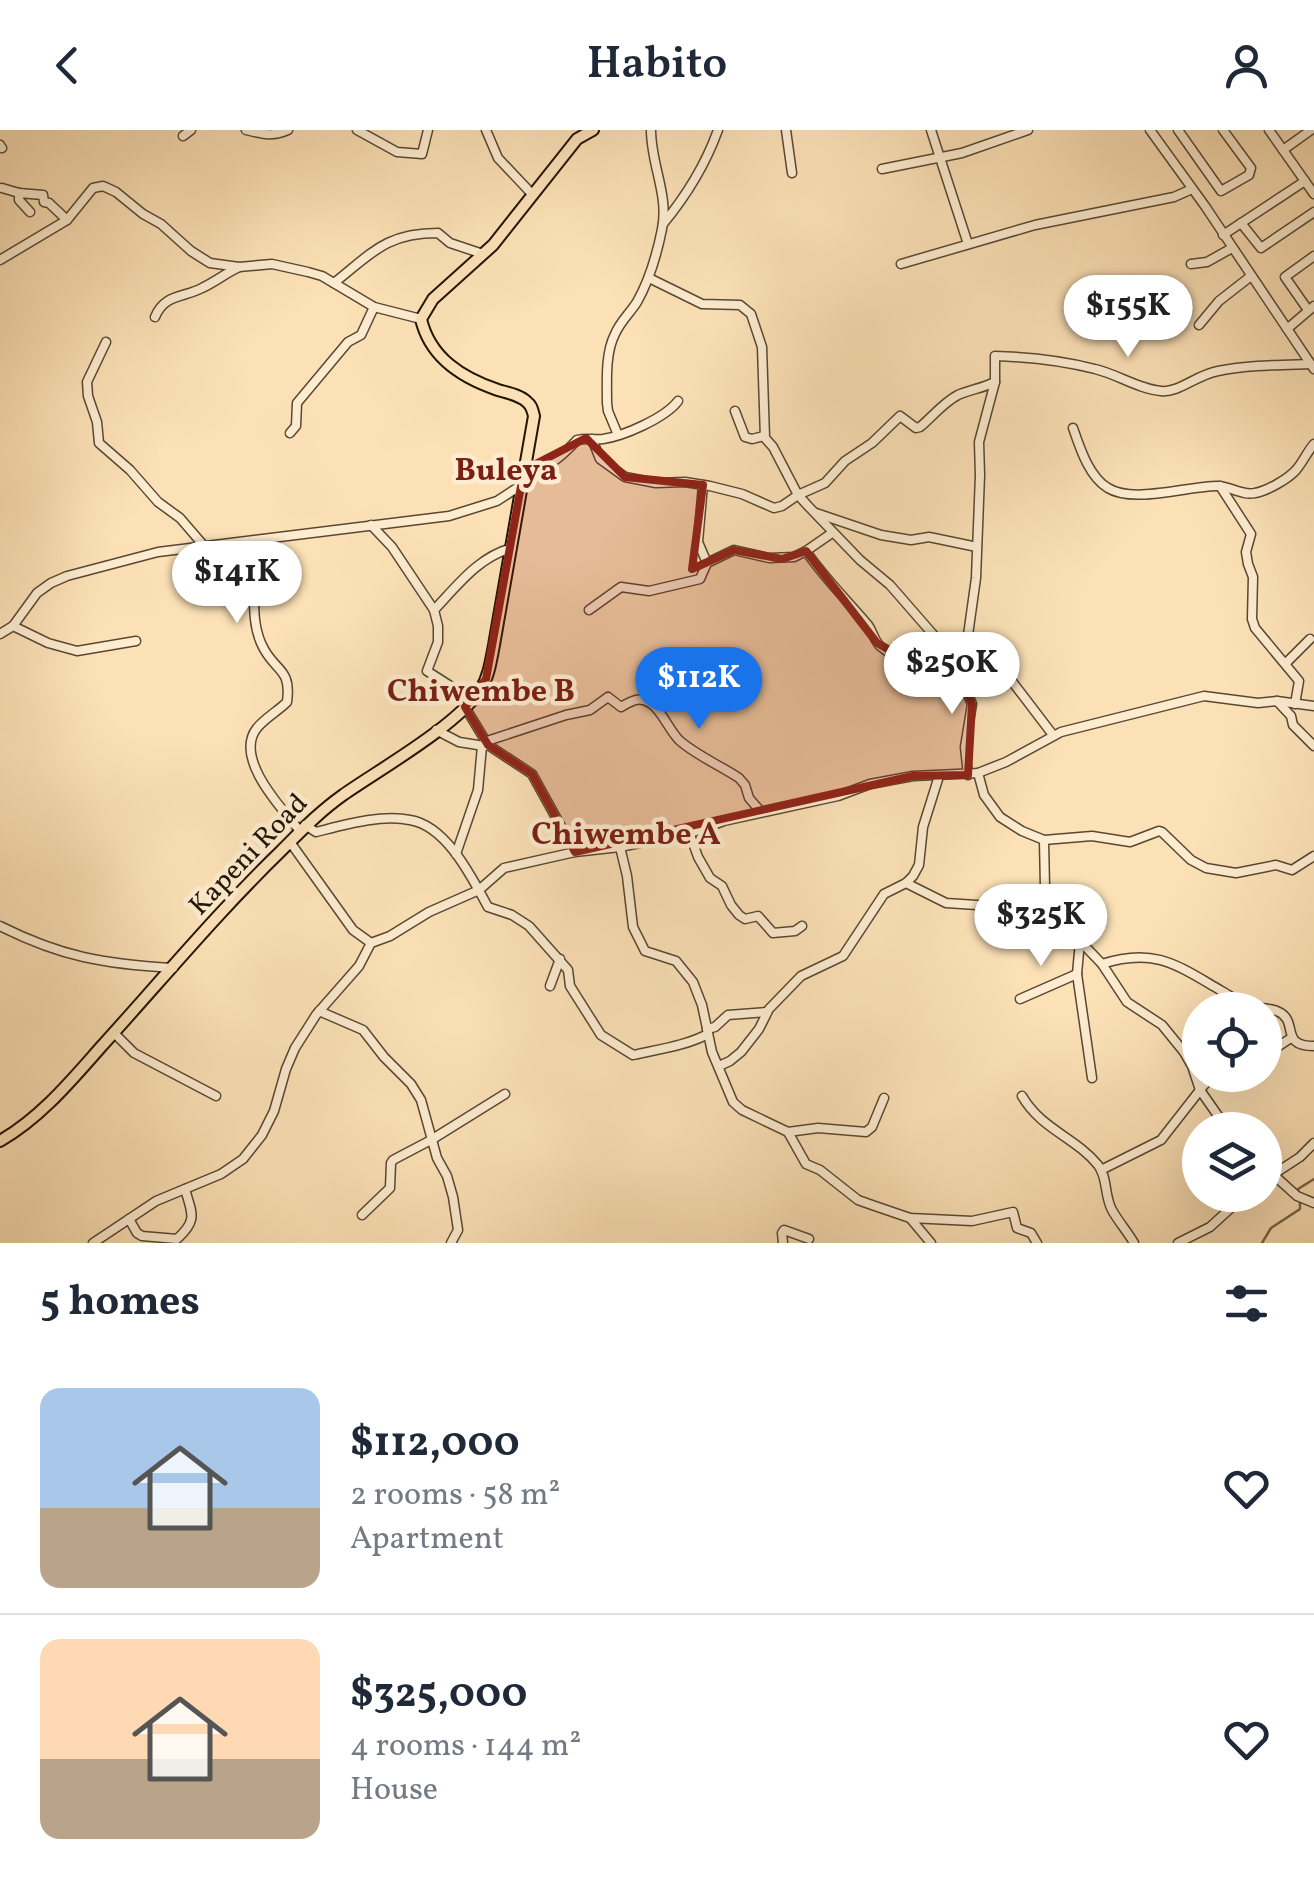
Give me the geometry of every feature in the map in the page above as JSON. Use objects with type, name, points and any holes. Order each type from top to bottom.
[{"type":"main road","points":[[420,319],[433,300],[483,254],[575,134],[593,130]]},
{"type":"main road","name":"Kapeni Road","points":[[0,1141],[41,1110],[302,828],[465,707],[486,680],[534,416],[530,404],[448,365],[432,348],[420,319]]},
{"type":"street","points":[[183,136],[191,130]]},
{"type":"street","points":[[246,130],[265,135],[288,130]]},
{"type":"street","points":[[357,130],[397,152],[422,154],[428,130]]},
{"type":"street","points":[[486,130],[498,158],[532,194]]},
{"type":"street","points":[[618,435],[607,403],[611,344],[649,278],[664,224],[664,200],[652,154],[651,130]]},
{"type":"street","points":[[664,224],[691,188],[718,130]]},
{"type":"street","points":[[786,130],[792,173]]},
{"type":"street","points":[[931,130],[968,244]]},
{"type":"street","points":[[882,169],[940,159],[1028,130]]},
{"type":"street","points":[[1150,130],[1312,366]]},
{"type":"street","points":[[1178,130],[1221,190],[1251,171],[1222,130]]},
{"type":"street","points":[[1269,130],[1314,194]]},
{"type":"street","points":[[1283,150],[1311,130]]},
{"type":"street","points":[[1223,234],[1305,181]]},
{"type":"street","points":[[0,260],[68,220],[93,188],[104,186],[206,260],[239,266],[284,266],[322,276],[374,306],[420,319]]},
{"type":"street","points":[[2,188],[43,196],[44,202],[68,220]]},
{"type":"street","points":[[901,264],[1035,226],[1174,197],[1192,189]]},
{"type":"street","points":[[19,193],[19,200],[30,212]]},
{"type":"street","points":[[1242,223],[1261,248],[1314,212]]},
{"type":"street","points":[[334,283],[400,236],[438,232],[450,244],[483,254]]},
{"type":"street","points":[[1191,264],[1207,262],[1232,248]]},
{"type":"street","points":[[1287,329],[1311,308],[1285,277],[1314,256]]},
{"type":"street","points":[[155,317],[166,300],[201,289],[239,266]]},
{"type":"street","points":[[1199,325],[1218,301],[1251,276]]},
{"type":"street","points":[[649,278],[702,304],[740,305],[752,314],[762,347],[764,436],[808,508],[890,585],[951,654],[958,659],[996,660],[1053,735]]},
{"type":"street","points":[[290,433],[296,426],[297,404],[348,342],[361,335],[374,306]]},
{"type":"street","points":[[106,342],[86,382],[99,443],[206,547]]},
{"type":"street","points":[[974,659],[968,635],[976,578],[979,442],[995,382],[994,358],[998,355],[1078,365],[1164,392],[1219,370],[1312,366]]},
{"type":"street","points":[[592,439],[594,450],[605,464],[625,477],[703,485],[742,494],[774,508],[824,482],[900,416],[920,427],[951,399],[995,382]]},
{"type":"street","points":[[524,470],[561,457],[577,440],[618,435],[667,413],[678,401]]},
{"type":"street","points":[[735,411],[745,437],[764,436]]},
{"type":"street","points":[[1073,428],[1096,475],[1103,485],[1119,494],[1220,486],[1258,492],[1296,472],[1314,444]]},
{"type":"street","points":[[0,634],[13,626],[37,593],[60,579],[158,552],[468,512],[498,501],[523,484]]},
{"type":"street","points":[[589,610],[621,587],[649,591],[701,578],[706,563],[698,542],[703,485]]},
{"type":"street","points":[[1220,486],[1251,534],[1246,552],[1254,577],[1252,619],[1300,683],[1295,704]]},
{"type":"street","points":[[808,508],[880,536],[929,538],[977,547]]},
{"type":"street","points":[[371,525],[392,546],[434,610],[438,642],[426,671],[476,695]]},
{"type":"street","points":[[706,563],[734,550],[782,559],[806,551],[832,533]]},
{"type":"street","points":[[222,546],[240,581],[254,594],[260,642],[288,681],[287,702],[256,730],[250,757],[256,772],[302,828],[316,832],[385,820],[412,820],[428,827],[456,854],[488,907],[521,920],[560,960],[568,970],[570,986],[598,1031],[629,1054],[687,1044],[728,1015],[768,1012]]},
{"type":"street","points":[[434,610],[491,555],[512,548]]},
{"type":"street","points":[[806,551],[868,626],[876,642],[892,654],[917,658],[951,654]]},
{"type":"street","points":[[13,626],[77,651],[136,641]]},
{"type":"street","points":[[1286,663],[1310,640]]},
{"type":"street","points":[[951,654],[972,704],[965,746],[968,775]]},
{"type":"street","points":[[93,1243],[156,1201],[221,1174],[243,1159],[274,1111],[295,1048],[372,943],[479,890],[504,868],[689,832],[838,796],[870,784],[913,776],[978,773],[1053,735],[1204,696],[1314,706]]},
{"type":"street","points":[[436,730],[459,742],[486,744],[590,710],[608,697],[621,707],[643,700],[656,708],[686,746],[739,778],[761,812]]},
{"type":"street","points":[[1277,701],[1291,716],[1292,724],[1314,746]]},
{"type":"street","points":[[465,707],[486,744],[532,774],[575,852]]},
{"type":"street","points":[[456,854],[478,790],[486,744]]},
{"type":"street","points":[[978,773],[984,795],[994,811],[1022,831],[1044,840],[1092,836],[1130,842],[1162,832],[1191,860],[1236,874],[1276,866],[1292,870],[1314,856]]},
{"type":"street","points":[[719,1066],[741,1052],[768,1012],[805,973],[843,956],[881,898],[914,876],[923,827],[939,776]]},
{"type":"street","points":[[689,832],[710,878],[722,886],[741,917],[758,916],[773,933],[795,931],[802,926]]},
{"type":"street","points":[[1044,840],[1048,900],[1128,1002],[1162,1026],[1182,1050]]},
{"type":"street","points":[[290,842],[353,930],[372,943]]},
{"type":"street","points":[[620,847],[635,935],[648,953],[671,958],[682,966],[698,994],[712,1052],[735,1104],[788,1132],[818,1128],[869,1132],[884,1098]]},
{"type":"street","points":[[906,883],[946,904],[992,906],[1010,913],[1048,900]]},
{"type":"street","points":[[0,926],[43,946],[94,961],[173,968]]},
{"type":"street","points":[[1080,941],[1077,974],[1092,1078]]},
{"type":"street","points":[[1102,964],[1146,956],[1182,968],[1246,1005],[1280,1013],[1288,1021],[1291,1038],[1314,1046]]},
{"type":"street","points":[[550,986],[560,960]]},
{"type":"street","points":[[1020,999],[1077,974]]},
{"type":"street","points":[[319,1011],[366,1033],[422,1100],[431,1140],[453,1197],[458,1230],[450,1243]]},
{"type":"street","points":[[114,1033],[134,1053],[216,1096]]},
{"type":"street","points":[[1282,1044],[1291,1038]]},
{"type":"street","points":[[1101,1170],[1161,1140],[1198,1092]]},
{"type":"street","points":[[362,1215],[390,1188],[393,1160],[505,1094]]},
{"type":"street","points":[[1022,1096],[1042,1122],[1086,1152],[1101,1170],[1112,1210],[1134,1243]]},
{"type":"street","points":[[788,1132],[809,1166],[860,1201],[910,1218],[972,1220],[1013,1212],[1017,1228],[1031,1233],[1037,1243]]},
{"type":"street","points":[[1282,1167],[1300,1158],[1314,1143]]},
{"type":"street","points":[[1282,1184],[1297,1196],[1312,1201]]},
{"type":"street","points":[[129,1219],[142,1236],[177,1241],[190,1227],[193,1216],[185,1189]]},
{"type":"street","points":[[1178,1243],[1210,1226],[1226,1212]]},
{"type":"street","points":[[910,1218],[931,1243]]},
{"type":"street","points":[[782,1243],[784,1230],[809,1239]]},
{"type":"highlighted area","points":[[586,438],[625,477],[703,485],[692,569],[734,550],[782,559],[806,551],[877,643],[902,657],[951,655],[972,704],[968,775],[913,776],[575,852],[532,774],[488,745],[465,707],[486,679],[524,470]]},
{"type":"waterway","points":[[1299,1193],[1298,1189],[1314,1179]]},
{"type":"waterway","points":[[1262,1243],[1271,1228],[1300,1209],[1300,1201]]},
{"type":"district","name":"Buleya","points":[[506,472]]},
{"type":"district","name":"Chiwembe B","points":[[481,693]]},
{"type":"district","name":"Chiwembe A","points":[[626,836]]}]
